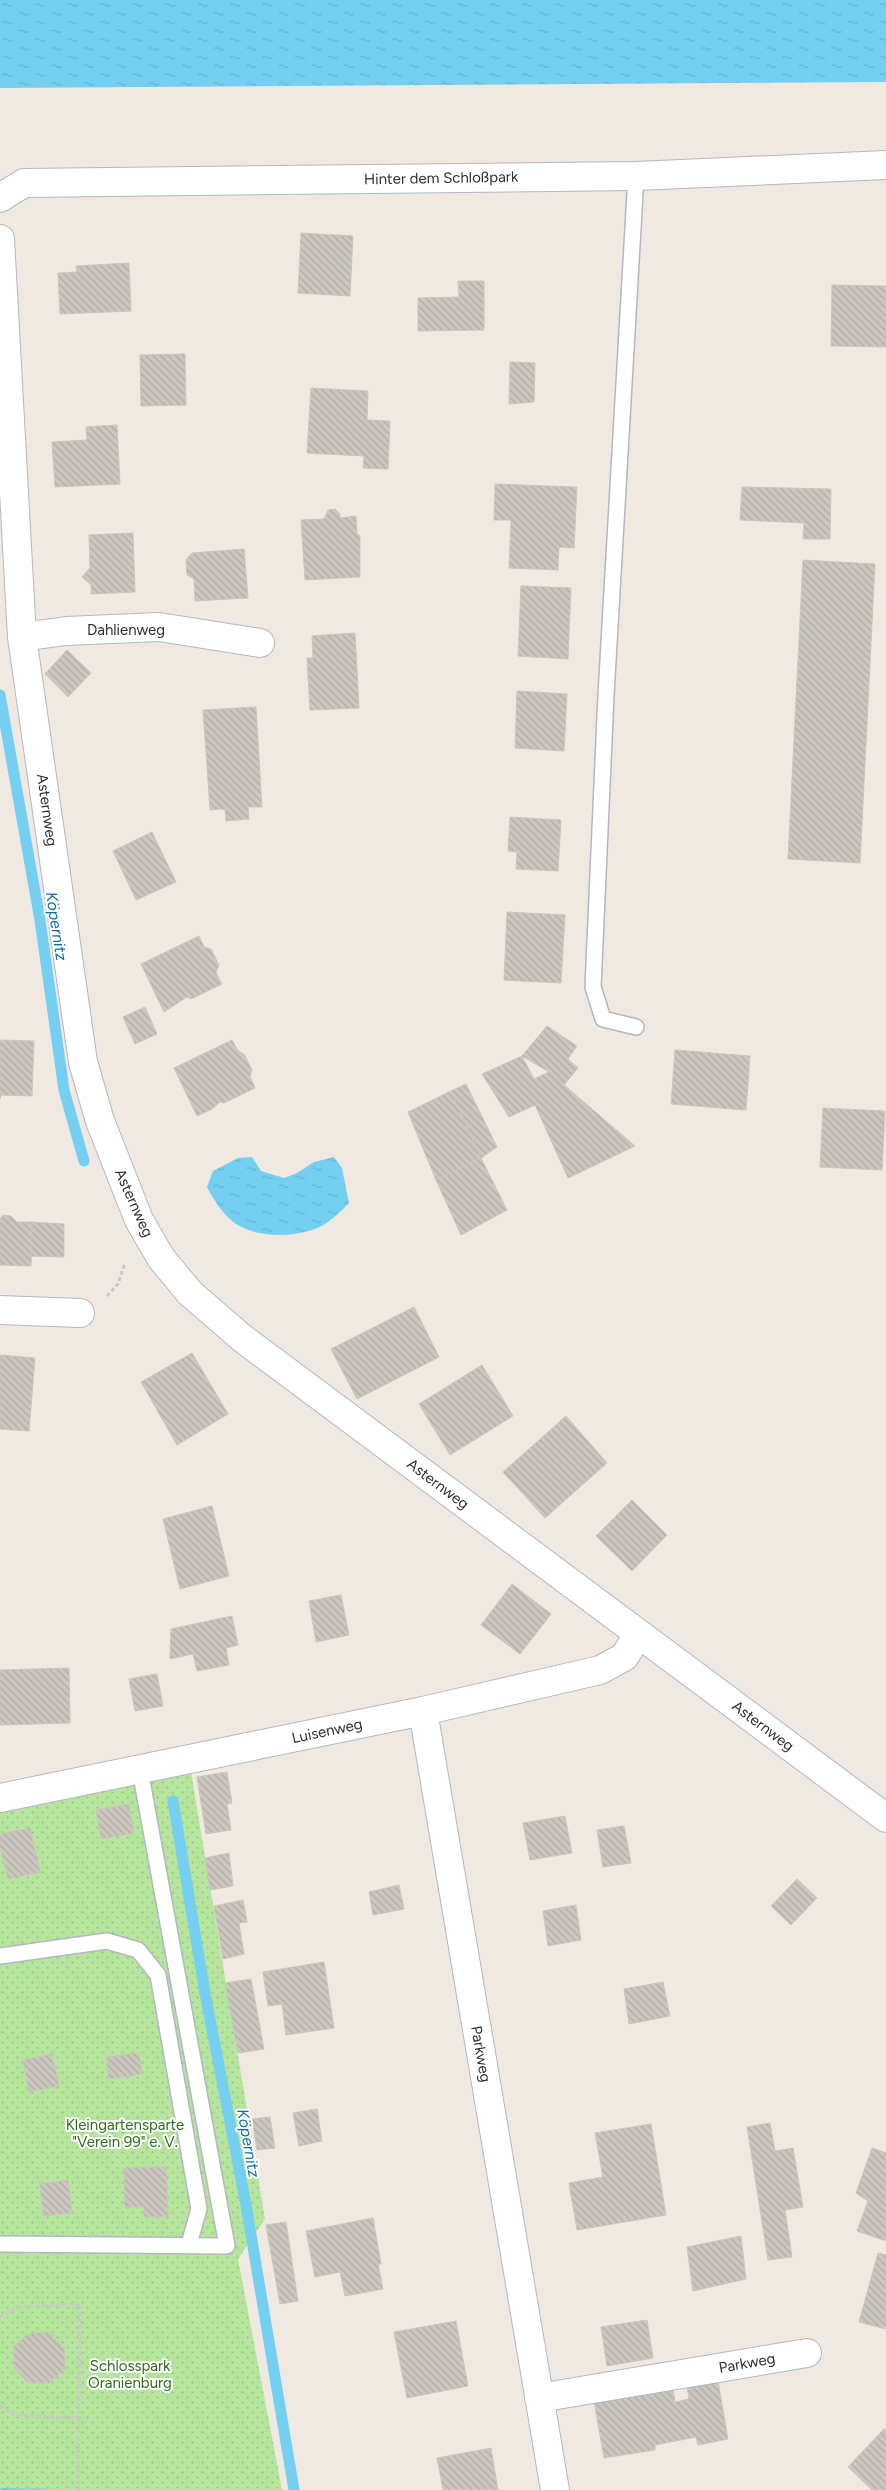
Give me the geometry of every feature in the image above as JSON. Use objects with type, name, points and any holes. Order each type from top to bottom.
[{"type":"street","name":"Hinter dem Schloßpark","points":[[0,198],[24,183],[636,176],[886,165]]},
{"type":"street","name":"Asternweg","points":[[0,239],[22,637],[84,1062],[100,1121],[139,1220],[160,1258],[190,1293],[242,1338],[886,1818]]},
{"type":"street","name":"Dahlienweg","points":[[22,637],[66,631],[159,627],[260,643]]},
{"type":"street","points":[[0,1310],[80,1313]]},
{"type":"street","name":"Luisenweg","points":[[0,1798],[423,1711],[600,1670],[624,1657],[639,1634]]},
{"type":"street","name":"Parkweg","points":[[423,1711],[555,2490]]},
{"type":"street","name":"Parkweg","points":[[539,2398],[806,2353]]},
{"type":"lane","points":[[636,176],[606,695],[593,987],[603,1019],[636,1027]]},
{"type":"lane","points":[[0,2244],[189,2244],[227,2246],[140,1770]]},
{"type":"lane","points":[[0,1956],[107,1941],[138,1950],[158,1975],[199,2209],[189,2244]]},
{"type":"path","points":[[80,1313],[100,1305],[118,1284],[139,1220]]},
{"type":"path","points":[[0,2317],[17,2307],[80,2304],[78,2490]]},
{"type":"path","points":[[0,2406],[15,2415],[79,2418]]},
{"type":"green space","name":"Kleingartensparte \"Verein 99\" e. V.","points":[[187,1748],[265,2219],[238,2259],[282,2490],[0,2490],[0,1788]]},
{"type":"water","points":[[0,0],[886,0],[886,82],[0,88]]},
{"type":"water","points":[[252,1157],[261,1171],[284,1178],[297,1173],[314,1162],[334,1157],[342,1168],[349,1203],[325,1224],[305,1232],[281,1235],[246,1229],[236,1224],[223,1212],[207,1187],[213,1171],[238,1158]]},
{"type":"water","points":[[0,2488],[63,2489],[0,2490]]},
{"type":"building","points":[[301,233],[353,236],[350,296],[298,293]]},
{"type":"building","points":[[129,263],[131,311],[60,314],[58,273],[77,272],[76,266]]},
{"type":"building","points":[[458,281],[484,281],[484,330],[418,331],[418,298],[459,297]]},
{"type":"building","points":[[832,285],[886,286],[886,347],[831,346]]},
{"type":"building","points":[[185,354],[186,405],[141,406],[140,355]]},
{"type":"building","points":[[510,362],[535,363],[534,402],[509,404]]},
{"type":"building","points":[[311,388],[368,391],[367,420],[390,421],[388,469],[363,468],[364,456],[307,453]]},
{"type":"building","points":[[117,425],[120,484],[55,487],[52,442],[87,440],[86,427]]},
{"type":"building","points":[[495,484],[577,487],[574,548],[559,547],[558,570],[509,568],[511,520],[494,520]]},
{"type":"building","points":[[742,487],[831,489],[830,539],[803,539],[804,523],[740,520]]},
{"type":"building","points":[[335,509],[340,514],[340,518],[356,516],[357,534],[360,536],[360,577],[305,580],[301,520],[324,519],[328,510]]},
{"type":"building","points":[[133,533],[135,592],[91,594],[91,585],[82,577],[90,568],[89,535]]},
{"type":"building","points":[[244,549],[248,598],[195,601],[194,579],[187,575],[186,560],[192,553]]},
{"type":"building","points":[[803,560],[875,564],[860,863],[788,859]]},
{"type":"building","points":[[521,586],[571,588],[568,659],[518,656]]},
{"type":"building","points":[[355,633],[359,708],[310,710],[307,658],[313,658],[312,636]]},
{"type":"building","points":[[67,650],[91,673],[68,697],[45,674]]},
{"type":"building","points":[[517,691],[567,694],[564,751],[515,748]]},
{"type":"building","points":[[256,707],[262,807],[248,807],[249,819],[226,821],[225,809],[210,810],[203,710]]},
{"type":"building","points":[[510,817],[561,820],[558,871],[516,869],[517,852],[508,851]]},
{"type":"building","points":[[152,832],[176,882],[136,900],[113,851]]},
{"type":"building","points":[[507,912],[565,915],[561,983],[504,980]]},
{"type":"building","points":[[199,936],[204,947],[211,949],[219,965],[216,973],[222,984],[191,999],[187,997],[164,1012],[141,964]]},
{"type":"building","points":[[145,1007],[157,1034],[135,1044],[123,1017]]},
{"type":"building","points":[[547,1026],[577,1046],[568,1059],[578,1068],[564,1085],[549,1072],[522,1056]]},
{"type":"building","points":[[0,1040],[34,1041],[32,1096],[1,1095],[0,1099]]},
{"type":"building","points":[[232,1040],[238,1051],[244,1054],[252,1070],[250,1076],[255,1088],[224,1103],[220,1102],[212,1109],[197,1116],[174,1068]]},
{"type":"building","points":[[675,1050],[750,1056],[746,1110],[671,1104]]},
{"type":"building","points":[[522,1056],[534,1079],[549,1072],[635,1146],[568,1178],[535,1105],[509,1117],[482,1074]]},
{"type":"building","points":[[466,1084],[497,1147],[481,1158],[451,1091]]},
{"type":"building","points":[[451,1091],[481,1158],[436,1180],[408,1112]]},
{"type":"building","points":[[823,1108],[885,1111],[882,1170],[820,1167]]},
{"type":"building","points":[[481,1158],[507,1210],[461,1235],[436,1180]]},
{"type":"building","points":[[3,1215],[11,1216],[17,1222],[32,1222],[31,1266],[0,1265],[0,1219]]},
{"type":"building","points":[[32,1222],[64,1224],[64,1257],[31,1256]]},
{"type":"building","points":[[414,1307],[439,1357],[357,1399],[331,1349]]},
{"type":"building","points":[[192,1353],[228,1414],[177,1445],[141,1382]]},
{"type":"building","points":[[0,1355],[35,1358],[29,1431],[0,1429]]},
{"type":"building","points":[[482,1365],[513,1416],[450,1455],[419,1404]]},
{"type":"building","points":[[566,1416],[607,1463],[545,1518],[503,1472]]},
{"type":"building","points":[[632,1500],[667,1535],[632,1571],[596,1536]]},
{"type":"building","points":[[212,1506],[229,1576],[180,1589],[163,1519]]},
{"type":"building","points":[[512,1584],[551,1614],[520,1654],[481,1625]]},
{"type":"building","points":[[341,1595],[349,1635],[316,1642],[309,1601]]},
{"type":"building","points":[[232,1616],[238,1645],[226,1648],[229,1665],[197,1671],[193,1654],[170,1659],[171,1629]]},
{"type":"building","points":[[69,1668],[70,1723],[0,1725],[0,1670]]},
{"type":"building","points":[[157,1674],[163,1706],[135,1711],[129,1679]]},
{"type":"building","points":[[227,1772],[232,1803],[227,1804],[231,1830],[206,1834],[197,1777]]},
{"type":"building","points":[[129,1804],[134,1833],[101,1839],[96,1810]]},
{"type":"building","points":[[565,1816],[572,1853],[530,1860],[523,1823]]},
{"type":"building","points":[[624,1826],[631,1863],[603,1867],[597,1830]]},
{"type":"building","points":[[30,1828],[40,1872],[8,1879],[0,1847],[0,1834]]},
{"type":"building","points":[[229,1853],[233,1886],[210,1890],[205,1858]]},
{"type":"building","points":[[797,1879],[817,1898],[791,1925],[771,1906]]},
{"type":"building","points":[[399,1885],[404,1909],[373,1915],[369,1892]]},
{"type":"building","points":[[243,1900],[247,1922],[239,1923],[244,1954],[223,1959],[214,1906]]},
{"type":"building","points":[[576,1905],[581,1940],[548,1946],[543,1911]]},
{"type":"building","points":[[324,1962],[334,2028],[286,2035],[282,2004],[268,2006],[263,1972]]},
{"type":"building","points":[[251,1979],[264,2049],[238,2053],[225,1983]]},
{"type":"building","points":[[663,1982],[670,2016],[629,2024],[624,1989]]},
{"type":"building","points":[[139,2053],[142,2074],[109,2079],[106,2057]]},
{"type":"building","points":[[52,2054],[59,2086],[29,2092],[23,2060]]},
{"type":"building","points":[[317,2109],[322,2141],[299,2146],[293,2113]]},
{"type":"building","points":[[270,2117],[275,2148],[257,2150],[252,2119]]},
{"type":"building","points":[[770,2123],[775,2151],[793,2148],[803,2207],[785,2210],[792,2257],[768,2260],[747,2127]]},
{"type":"building","points":[[651,2124],[666,2215],[577,2230],[569,2183],[603,2177],[595,2133]]},
{"type":"building","points":[[872,2148],[886,2153],[886,2241],[857,2231],[868,2201],[856,2193]]},
{"type":"building","points":[[166,2167],[168,2216],[144,2217],[144,2207],[125,2207],[124,2168]]},
{"type":"building","points":[[68,2180],[72,2213],[43,2216],[40,2184]]},
{"type":"building","points":[[373,2218],[381,2264],[378,2264],[383,2289],[345,2296],[340,2272],[315,2277],[306,2231]]},
{"type":"building","points":[[286,2222],[298,2301],[280,2304],[266,2225]]},
{"type":"building","points":[[741,2236],[746,2279],[693,2291],[687,2247]]},
{"type":"building","points":[[878,2253],[886,2255],[886,2329],[859,2322]]},
{"type":"building","points":[[647,2320],[653,2358],[607,2366],[601,2327]]},
{"type":"building","points":[[456,2321],[468,2386],[407,2398],[394,2332]]},
{"type":"building","points":[[48,2332],[64,2348],[65,2369],[49,2383],[28,2383],[14,2368],[14,2346],[28,2334]]},
{"type":"building","points":[[718,2381],[728,2439],[698,2445],[696,2437],[655,2445],[655,2450],[604,2458],[594,2401],[673,2389],[675,2402],[689,2399],[687,2386]]},
{"type":"building","points":[[884,2429],[886,2431],[886,2490],[872,2490],[848,2467]]},
{"type":"building","points":[[491,2448],[498,2490],[443,2490],[437,2458]]},
{"type":"waterway","name":"Köpernitz","points":[[0,695],[40,920],[64,1090],[84,1161]]},
{"type":"waterway","name":"Köpernitz","points":[[173,1801],[205,1993],[246,2205],[294,2490]]},
{"type":"park label","name":"Schlosspark Oranienburg","points":[[130,2374]]}]
